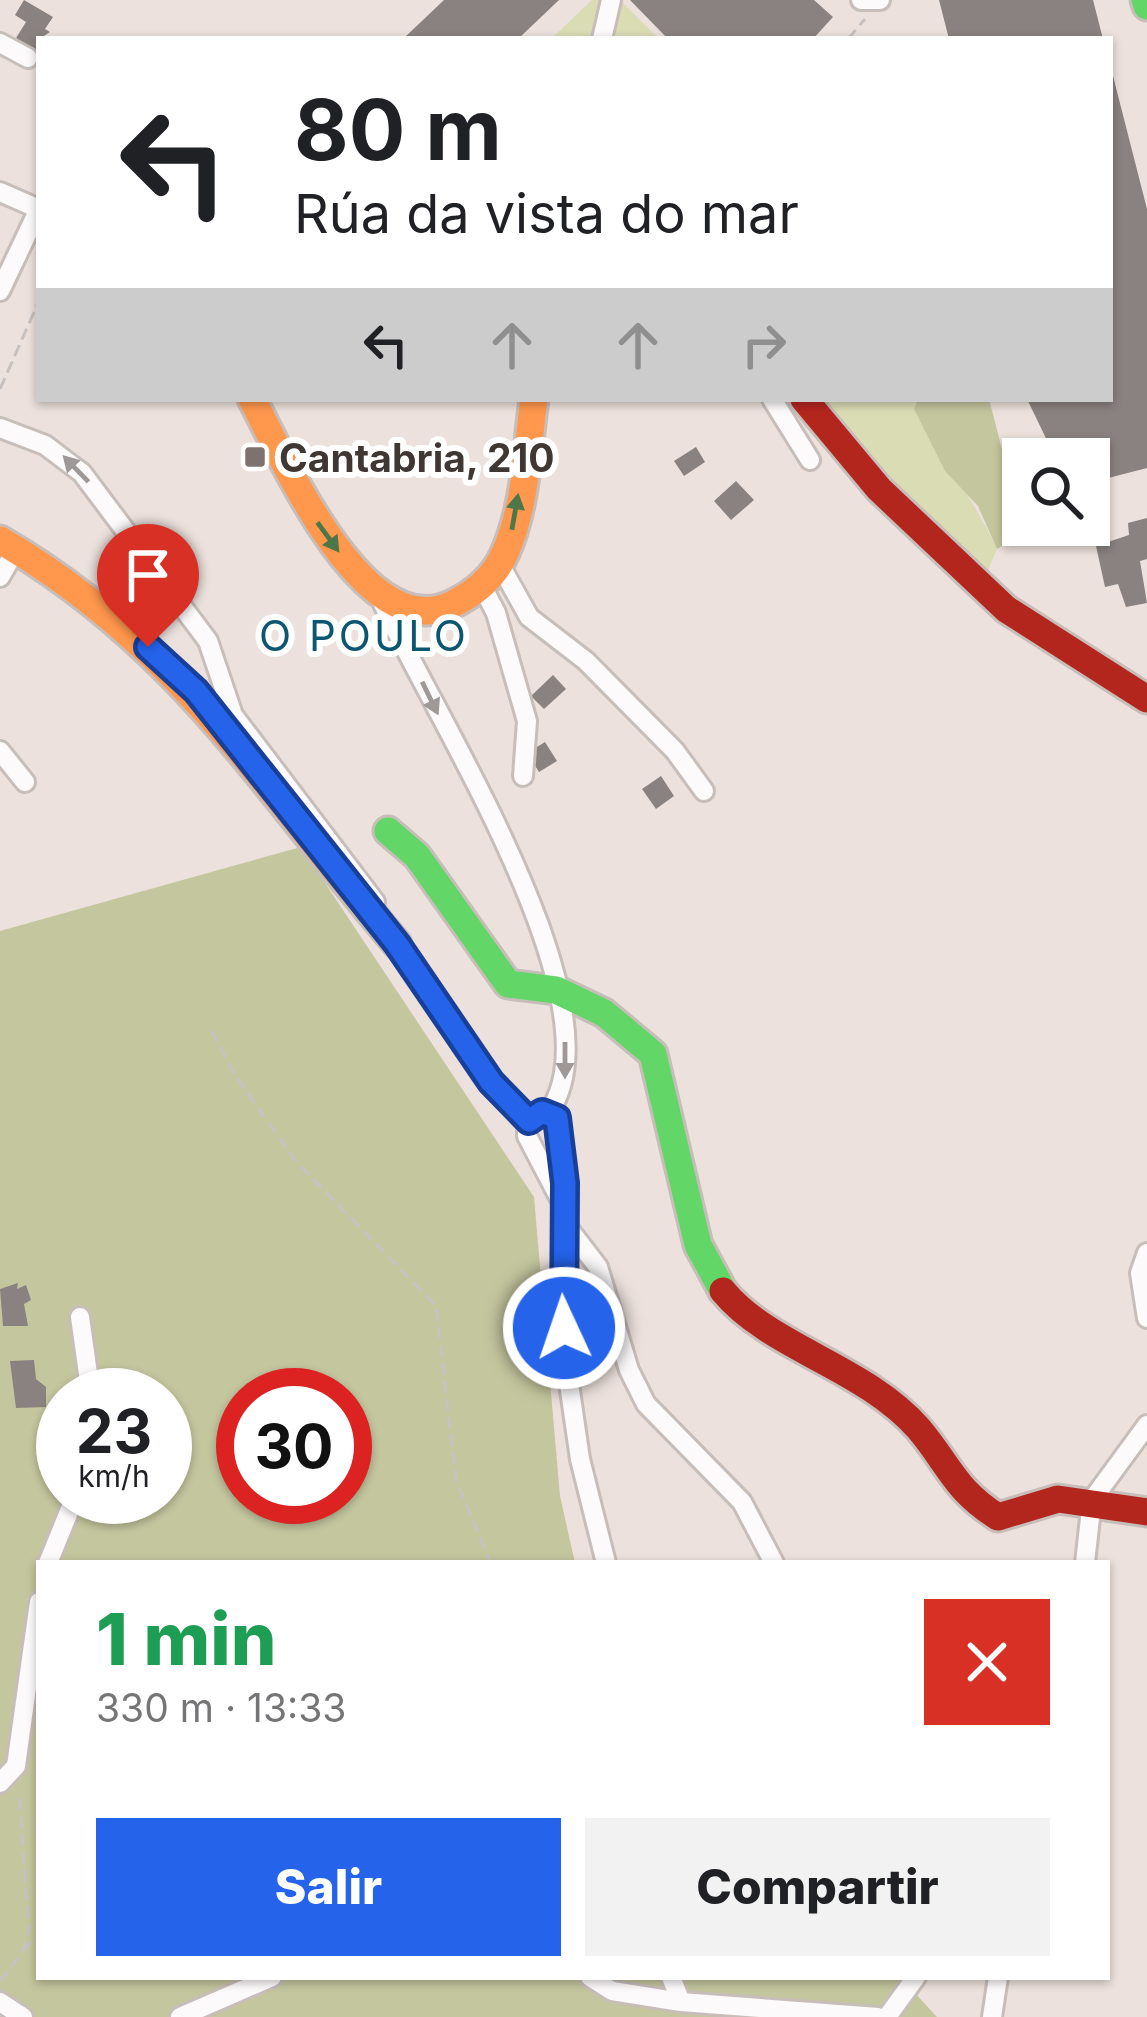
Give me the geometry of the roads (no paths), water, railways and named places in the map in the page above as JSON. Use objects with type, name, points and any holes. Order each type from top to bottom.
[{"type":"street","points":[[603,36],[611,0]]},
{"type":"street","points":[[0,43],[28,58]]},
{"type":"street","points":[[0,192],[36,208]]},
{"type":"street","points":[[0,291],[36,215]]},
{"type":"street","points":[[254,402],[310,511],[378,593],[513,860],[556,990],[566,1072],[538,1117],[532,1143],[565,1217],[598,1267],[629,1370],[646,1404],[742,1502],[772,1560]]},
{"type":"street","points":[[378,593],[414,612],[441,614],[490,574],[515,515],[534,402]]},
{"type":"street","points":[[774,402],[810,460]]},
{"type":"street","points":[[806,402],[879,489],[1006,609],[1147,699]]},
{"type":"street","points":[[0,428],[45,446],[82,473],[208,641],[233,715],[371,895],[397,944]]},
{"type":"street","points":[[0,577],[8,544],[100,600],[209,708],[397,944],[491,1082],[538,1117],[557,1118],[565,1217],[560,1259],[566,1363],[580,1459],[605,1560]]},
{"type":"street","points":[[490,574],[496,613],[527,721],[523,776]]},
{"type":"street","points":[[490,574],[529,617],[586,661],[675,751],[704,791]]},
{"type":"street","points":[[209,708],[223,675]]},
{"type":"street","points":[[0,752],[26,782]]},
{"type":"street","points":[[388,831],[417,856],[508,984],[556,990],[604,1013],[653,1054],[698,1245],[725,1295],[752,1319],[844,1367],[917,1427],[966,1497],[980,1508],[998,1517],[1058,1499],[1092,1500],[1147,1513]]},
{"type":"street","points":[[532,1143],[547,1148],[561,1135]]},
{"type":"street","points":[[1147,1253],[1140,1273],[1147,1318]]},
{"type":"street","points":[[80,1317],[88,1368]]},
{"type":"street","points":[[1085,1560],[1092,1500],[1147,1425]]},
{"type":"street","points":[[49,1560],[64,1524]]},
{"type":"street","points":[[0,1783],[16,1766],[36,1623]]},
{"type":"street","points":[[180,2017],[265,1980]]},
{"type":"street","points":[[595,1980],[612,1991],[681,2002],[882,2017],[913,1980]]},
{"type":"street","points":[[672,1980],[681,2002]]},
{"type":"street","points":[[992,2017],[998,1980]]},
{"type":"street","points":[[0,2002],[22,2017]]},
{"type":"place","name":"Cantabria, 210","points":[[255,457]]},
{"type":"district","name":"O POULO","points":[[364,635]]}]
